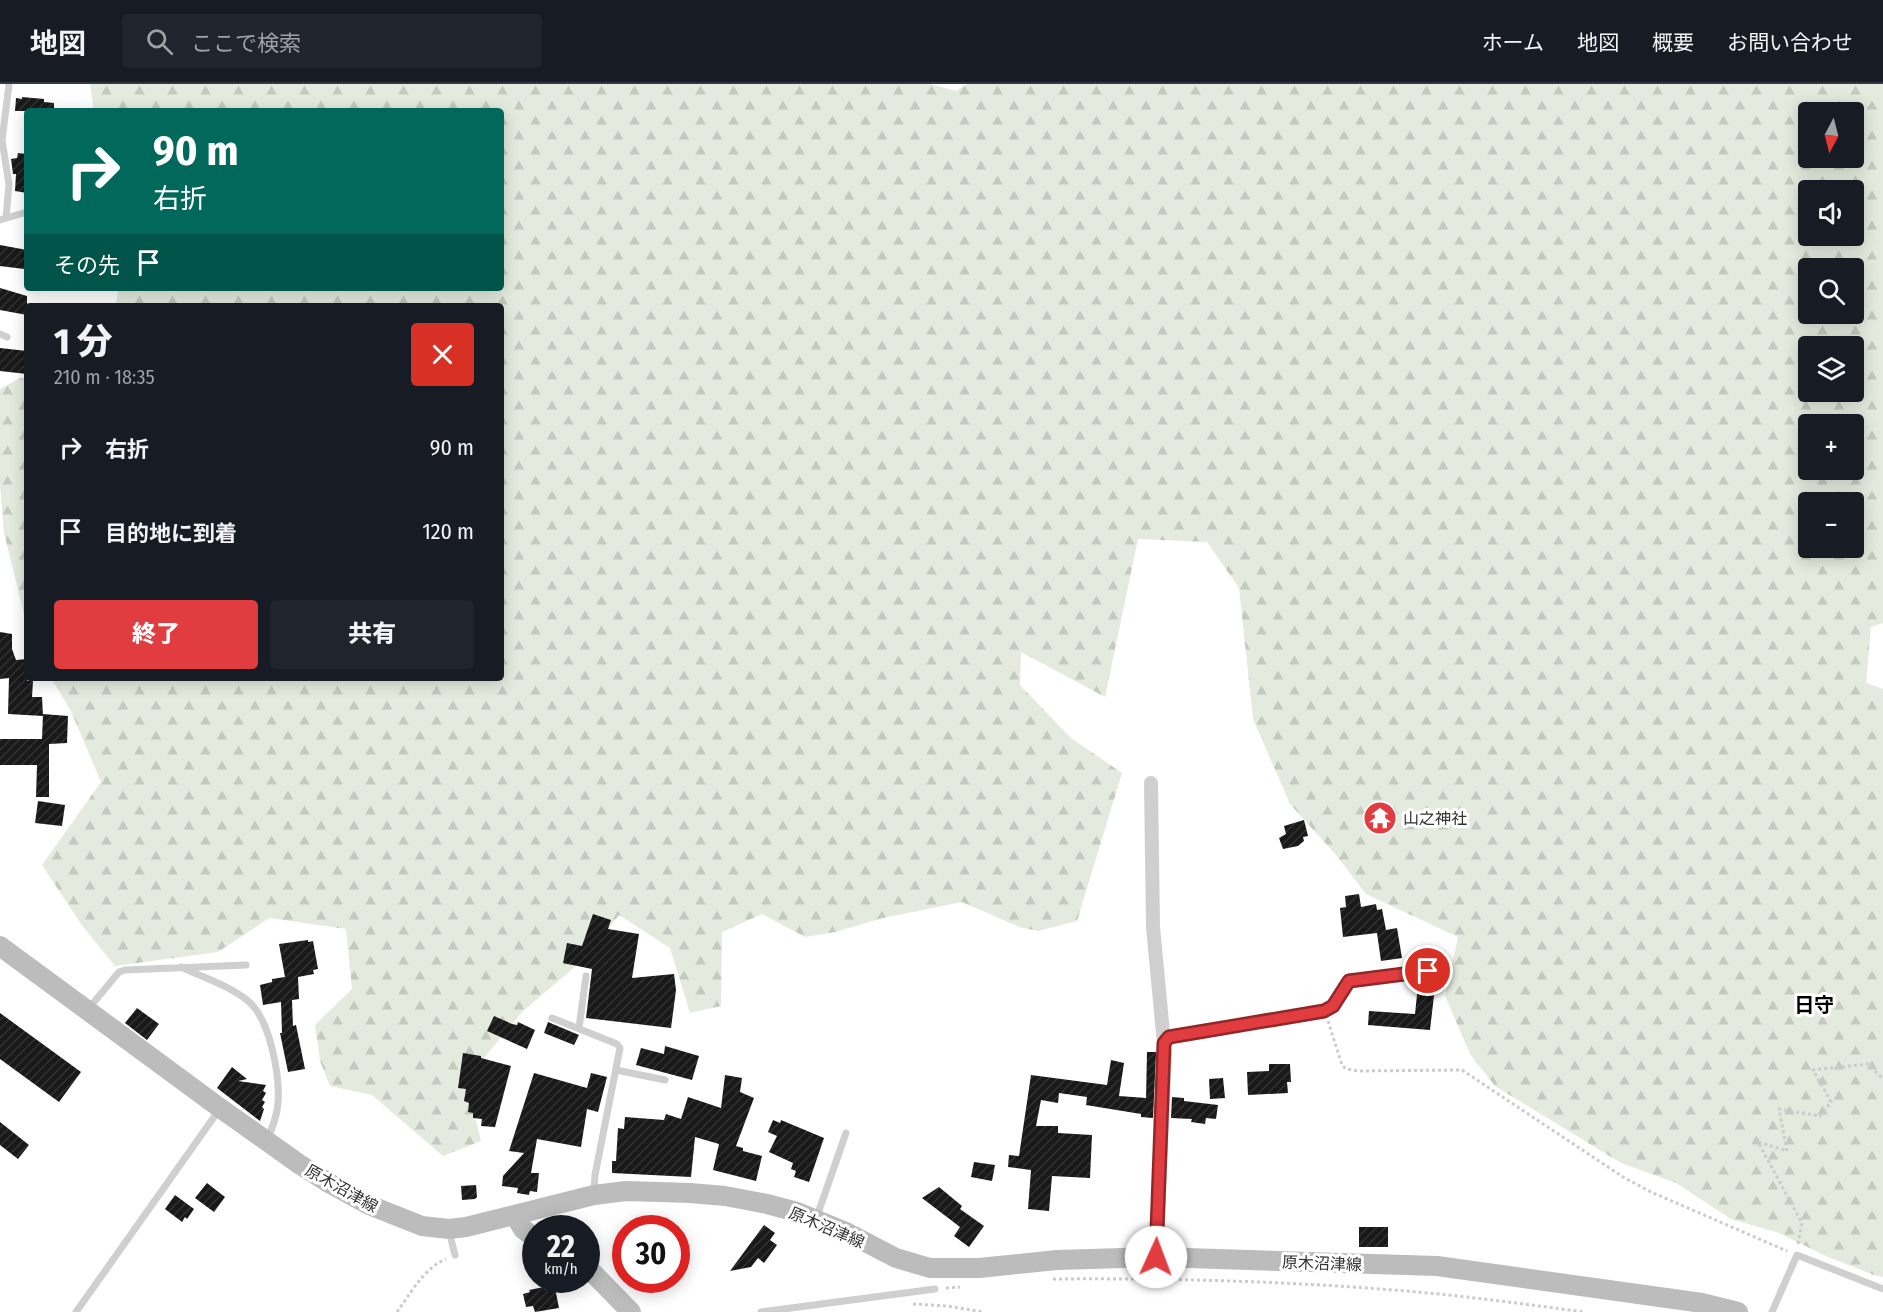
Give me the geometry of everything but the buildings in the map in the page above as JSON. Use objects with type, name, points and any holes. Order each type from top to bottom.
[{"type":"main road","name":"原木沼津線","points":[[4,952],[322,1179],[369,1205],[422,1226],[449,1229],[515,1216],[594,1195],[626,1191],[725,1196],[767,1204],[816,1219],[896,1258],[930,1268],[980,1268],[1057,1260],[1156,1257],[1437,1266],[1702,1303],[1738,1312]]},
{"type":"main road","points":[[515,1216],[522,1227]]},
{"type":"main road","points":[[600,1280],[631,1312]]},
{"type":"street","points":[[1151,783],[1153,927],[1164,1043],[1156,1257]]},
{"type":"lane","points":[[9,85],[1,143],[9,184],[3,219],[24,213]]},
{"type":"lane","points":[[87,1011],[119,972],[125,970],[246,965]]},
{"type":"lane","points":[[181,967],[237,993],[248,1001],[262,1022],[278,1074],[278,1103],[275,1122],[266,1140]]},
{"type":"lane","points":[[1164,1043],[1169,1037],[1324,1011],[1333,1006],[1349,981],[1428,971]]},
{"type":"lane","points":[[579,1028],[586,976]]},
{"type":"lane","points":[[552,1018],[617,1044],[620,1048],[595,1175],[594,1195]]},
{"type":"lane","points":[[616,1070],[665,1080]]},
{"type":"lane","points":[[76,1312],[220,1108]]},
{"type":"lane","points":[[816,1219],[846,1133]]},
{"type":"lane","points":[[449,1229],[455,1255]]},
{"type":"lane","points":[[1772,1312],[1797,1255],[1883,1289]]},
{"type":"lane","points":[[761,1312],[935,1289]]},
{"type":"path","points":[[1324,1011],[1342,1065],[1346,1069],[1359,1071],[1462,1070],[1623,1177],[1651,1192],[1797,1255],[1802,1222],[1758,1142],[1787,1151],[1779,1109],[1820,1116],[1831,1102],[1813,1070],[1868,1064],[1883,1079]]},
{"type":"path","points":[[397,1312],[434,1264],[455,1255]]},
{"type":"path","points":[[1052,1279],[1146,1279],[1346,1287],[1448,1295],[1584,1312]]},
{"type":"path","points":[[935,1289],[970,1286]]},
{"type":"path","points":[[888,1294],[897,1301],[983,1312]]},
{"type":"green space","points":[[90,84],[931,84],[956,91],[967,84],[1883,84],[1883,623],[1871,627],[1866,683],[1883,689],[1883,1277],[1828,1257],[1779,1233],[1731,1219],[1676,1183],[1621,1163],[1495,1086],[1470,1054],[1445,996],[1458,937],[1366,894],[1336,855],[1290,804],[1253,719],[1239,588],[1207,542],[1138,539],[1105,697],[1021,652],[1020,685],[1071,738],[1122,773],[1077,921],[1038,931],[1019,927],[962,902],[805,937],[762,914],[722,932],[721,1006],[690,1013],[670,948],[619,915],[584,959],[522,1012],[466,1080],[481,1141],[443,1156],[372,1095],[330,1086],[320,1061],[315,1025],[352,989],[346,929],[269,918],[218,952],[115,966],[81,924],[42,865],[101,782],[71,711],[53,681],[504,681],[504,303],[116,303],[118,291],[504,291],[504,108],[94,108]]},
{"type":"green space","points":[[20,378],[24,379],[24,614],[4,533],[0,484],[0,389]]},
{"type":"place","name":"山之神社","points":[[1380,818]]},
{"type":"district","name":"日守","points":[[1814,1005]]},
{"type":"route","points":[[1156,1257],[1164,1043],[1169,1037],[1324,1011],[1333,1006],[1349,981],[1428,971]]}]
